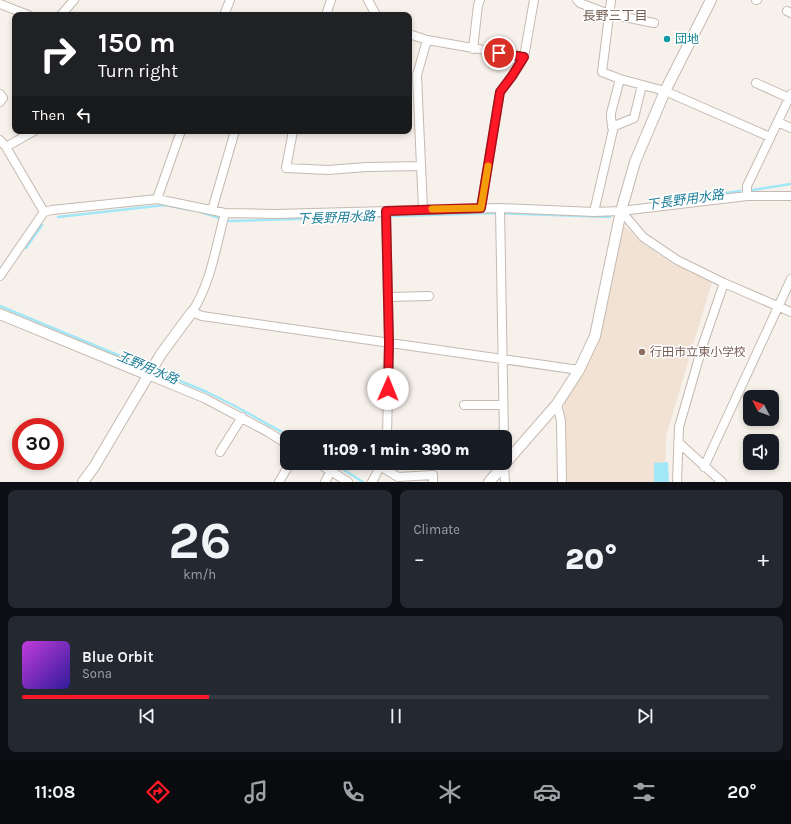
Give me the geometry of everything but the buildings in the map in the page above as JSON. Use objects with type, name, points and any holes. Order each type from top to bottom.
[{"type":"street","points":[[64,12],[74,0]]},
{"type":"street","points":[[225,12],[230,0]]},
{"type":"street","points":[[327,12],[331,0]]},
{"type":"street","points":[[368,0],[374,12]]},
{"type":"street","points":[[473,49],[478,5],[480,0]]},
{"type":"street","points":[[481,208],[500,92],[524,57],[534,0]]},
{"type":"street","points":[[577,0],[580,3],[609,14],[654,23]]},
{"type":"street","points":[[611,0],[602,72],[620,79],[665,91],[770,137]]},
{"type":"street","points":[[512,455],[557,404],[579,370],[596,336],[621,211],[635,162],[665,91],[710,0]]},
{"type":"street","points":[[0,4],[20,12]]},
{"type":"street","points":[[412,35],[427,40],[524,57]]},
{"type":"street","points":[[423,209],[417,75],[427,40]]},
{"type":"street","points":[[594,212],[613,130],[611,113],[620,79]]},
{"type":"street","points":[[747,196],[747,186],[790,96],[756,83]]},
{"type":"street","points":[[612,127],[634,118],[642,85]]},
{"type":"street","points":[[0,94],[4,98],[0,102]]},
{"type":"street","points":[[778,122],[791,128]]},
{"type":"street","points":[[6,147],[29,134]]},
{"type":"street","points":[[157,199],[180,134]]},
{"type":"street","points":[[212,210],[234,134]]},
{"type":"street","points":[[292,134],[286,168],[328,170],[367,167],[421,166]]},
{"type":"street","points":[[0,140],[6,147],[44,212]]},
{"type":"street","points":[[0,276],[44,212],[157,199],[225,213],[386,215],[423,209],[481,208],[500,211],[621,211],[747,196],[791,196]]},
{"type":"street","points":[[500,211],[504,430]]},
{"type":"street","points":[[621,211],[643,237],[677,260],[724,283],[791,312]]},
{"type":"street","points":[[83,482],[102,454],[150,371],[169,342],[192,312],[201,296],[225,213]]},
{"type":"street","points":[[386,215],[389,343],[387,430]]},
{"type":"street","points":[[704,467],[791,279]]},
{"type":"street","points":[[677,482],[678,427],[703,344],[724,283]]},
{"type":"street","points":[[388,297],[429,296]]},
{"type":"street","points":[[192,312],[202,316],[579,370]]},
{"type":"street","points":[[0,314],[150,371],[242,417],[280,440]]},
{"type":"street","points":[[557,404],[561,421],[562,482]]},
{"type":"street","points":[[464,405],[503,405]]},
{"type":"street","points":[[220,452],[242,417]]},
{"type":"street","points":[[678,442],[722,482]]},
{"type":"street","points":[[279,482],[286,470]]},
{"type":"street","points":[[372,482],[378,470]]},
{"type":"street","points":[[388,470],[398,477],[433,475],[433,482]]},
{"type":"street","points":[[489,482],[499,470]]},
{"type":"street","points":[[504,470],[505,482]]},
{"type":"street","points":[[324,482],[331,471],[348,482]]},
{"type":"shaded area","name":"行田市立東小学校","points":[[620,222],[642,243],[674,265],[713,278],[666,436],[665,482],[565,482],[564,404],[587,366],[598,338],[605,314]]},
{"type":"water","points":[[668,462],[669,482],[654,482],[654,463]]},
{"type":"waterway","name":"下長野用水路","points":[[753,190],[791,184]]},
{"type":"waterway","name":"下長野用水路","points":[[665,202],[740,191]]},
{"type":"waterway","name":"下長野用水路","points":[[58,217],[165,205],[190,210]]},
{"type":"waterway","name":"下長野用水路","points":[[201,212],[219,218]]},
{"type":"waterway","name":"下長野用水路","points":[[229,221],[495,213],[610,217]]},
{"type":"waterway","name":"下長野用水路","points":[[26,248],[42,225]]},
{"type":"waterway","name":"玉野用水路","points":[[0,306],[149,368]]},
{"type":"waterway","name":"玉野用水路","points":[[153,370],[207,392],[280,431]]},
{"type":"waterway","name":"玉野用水路","points":[[344,470],[363,482]]},
{"type":"slow traffic","points":[[432,209],[481,208],[488,166]]},
{"type":"place","name":"団地","points":[[667,39]]},
{"type":"place","name":"行田市立東小学校","points":[[642,352]]},
{"type":"district","name":"長野三丁目","points":[[615,15]]},
{"type":"route","points":[[388,389],[389,343],[386,211],[481,208],[500,92],[524,57],[499,53]]}]
